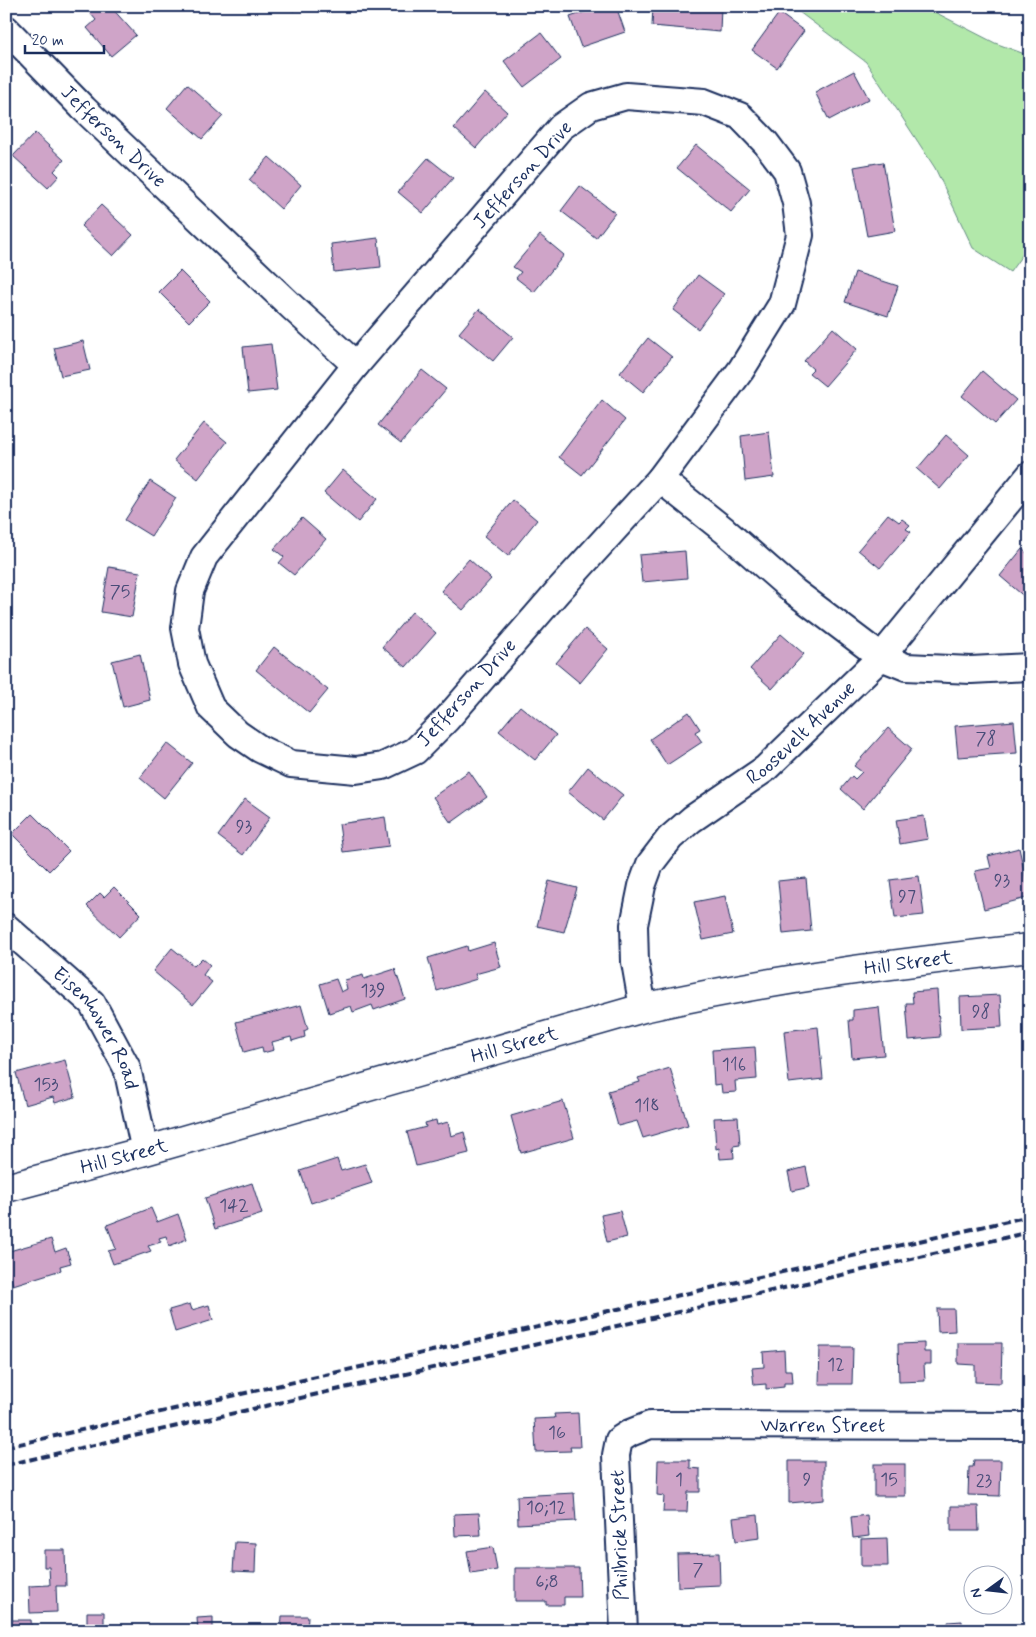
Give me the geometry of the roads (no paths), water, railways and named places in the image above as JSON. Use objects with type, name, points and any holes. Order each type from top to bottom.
[{"type":"street","name":"Jefferson Drive","points":[[6,29],[84,110],[356,365]]},
{"type":"street","name":"Jefferson Drive","points":[[626,96],[704,102],[740,116],[766,143],[786,171],[796,203],[800,236],[782,304],[741,370],[660,479],[558,591],[447,719],[415,751],[383,766],[356,770],[291,764],[260,749],[238,734],[211,708],[192,664],[185,628],[190,591],[204,557],[356,365],[562,127],[591,106],[626,96]]},
{"type":"street","name":"Roosevelt Avenue","points":[[643,1008],[635,962],[634,925],[642,886],[650,864],[670,838],[692,819],[765,769],[881,657],[1030,475]]},
{"type":"street","points":[[660,479],[724,530],[795,592],[881,657],[906,667],[971,670],[1030,667]]},
{"type":"street","name":"Eisenhower Road","points":[[6,926],[92,1003],[127,1068],[145,1151]]},
{"type":"street","name":"Hill Street","points":[[6,1188],[145,1151],[643,1008],[716,992],[873,966],[1030,948]]},
{"type":"street","name":"Warren Street","points":[[619,1440],[630,1433],[650,1425],[1030,1426]]},
{"type":"street","name":"Philbrick Street","points":[[619,1440],[616,1455],[624,1631]]},
{"type":"railway","points":[[6,1447],[1030,1216]]},
{"type":"railway","points":[[6,1465],[1030,1232]]}]
